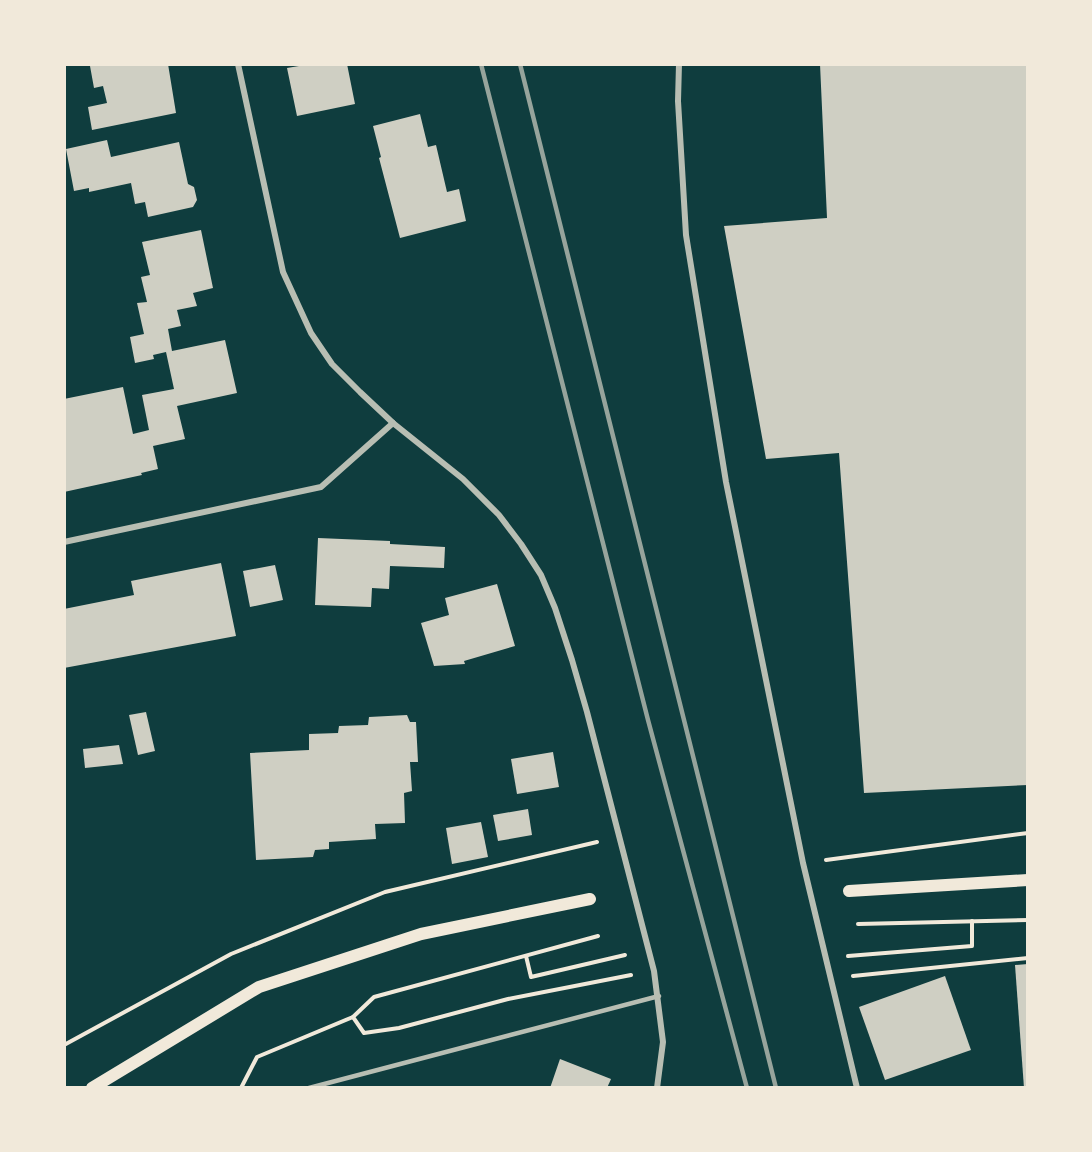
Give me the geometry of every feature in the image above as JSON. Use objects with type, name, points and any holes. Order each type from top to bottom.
[{"type":"main road","points":[[849,891],[1028,880]]},
{"type":"main road","points":[[92,1088],[259,987],[421,934],[591,899]]},
{"type":"street","points":[[238,64],[283,272],[311,333],[332,364],[393,423],[483,497],[521,544],[542,575],[572,660],[650,950],[659,996],[663,1042],[657,1088]]},
{"type":"street","points":[[679,64],[678,101],[686,235],[726,482],[802,863],[832,978],[857,1088]]},
{"type":"street","points":[[64,542],[321,487],[393,423]]},
{"type":"lane","points":[[309,1088],[659,996]]},
{"type":"path","points":[[802,863],[1028,833]]},
{"type":"path","points":[[64,1045],[231,954],[385,892],[618,837]]},
{"type":"path","points":[[858,924],[1028,920]]},
{"type":"path","points":[[826,958],[972,946],[972,921]]},
{"type":"path","points":[[241,1088],[257,1058],[353,1017],[374,997],[598,936]]},
{"type":"path","points":[[526,956],[531,977],[650,950]]},
{"type":"path","points":[[832,978],[1028,957]]},
{"type":"path","points":[[353,1017],[363,1033],[399,1028],[508,999],[654,971]]},
{"type":"building","points":[[97,64],[168,64],[176,113],[92,130],[88,107],[107,103],[103,86],[94,88],[90,66]]},
{"type":"building","points":[[298,64],[347,64],[355,104],[297,116],[287,68],[299,66]]},
{"type":"building","points":[[820,64],[1028,64],[1028,785],[864,793],[839,453],[766,459],[724,226],[827,218]]},
{"type":"building","points":[[420,114],[428,147],[436,145],[447,192],[459,189],[466,221],[400,238],[373,126]]},
{"type":"building","points":[[107,140],[111,157],[179,142],[188,184],[194,187],[197,200],[193,207],[148,217],[145,202],[135,204],[131,183],[89,192],[89,188],[74,191],[66,149]]},
{"type":"building","points":[[201,230],[213,288],[193,293],[197,306],[177,310],[181,326],[168,329],[172,351],[225,340],[237,393],[177,406],[185,439],[153,446],[158,469],[141,473],[142,475],[64,492],[64,399],[123,387],[133,434],[149,430],[142,395],[174,389],[166,352],[153,355],[154,359],[135,363],[130,337],[144,334],[137,303],[147,302],[141,277],[150,275],[142,242]]},
{"type":"building","points":[[318,538],[390,541],[390,544],[445,547],[444,568],[390,566],[389,589],[372,588],[371,607],[315,605]]},
{"type":"building","points":[[221,563],[236,636],[64,668],[64,609],[134,595],[131,581]]},
{"type":"building","points":[[275,565],[283,600],[250,607],[243,571]]},
{"type":"building","points":[[497,584],[515,646],[464,661],[465,664],[434,666],[421,623],[449,615],[445,598]]},
{"type":"building","points":[[146,712],[155,751],[138,755],[129,715]]},
{"type":"building","points":[[407,715],[410,722],[416,722],[418,762],[410,762],[412,791],[404,793],[405,823],[375,824],[376,839],[329,842],[329,849],[315,850],[313,857],[256,860],[250,753],[309,750],[309,734],[338,733],[339,726],[368,725],[369,717]]},
{"type":"building","points":[[119,745],[123,764],[85,768],[83,749]]},
{"type":"building","points":[[553,752],[559,787],[517,794],[511,759]]},
{"type":"building","points":[[528,809],[532,835],[498,841],[493,815]]},
{"type":"building","points":[[481,822],[488,857],[452,864],[446,828]]},
{"type":"building","points":[[1028,964],[1028,1088],[1024,1088],[1015,965]]},
{"type":"building","points":[[945,976],[971,1050],[885,1080],[859,1007]]},
{"type":"building","points":[[560,1059],[611,1079],[607,1088],[550,1088]]},
{"type":"railway","points":[[481,64],[648,720],[747,1088]]},
{"type":"railway","points":[[520,64],[776,1088]]}]
